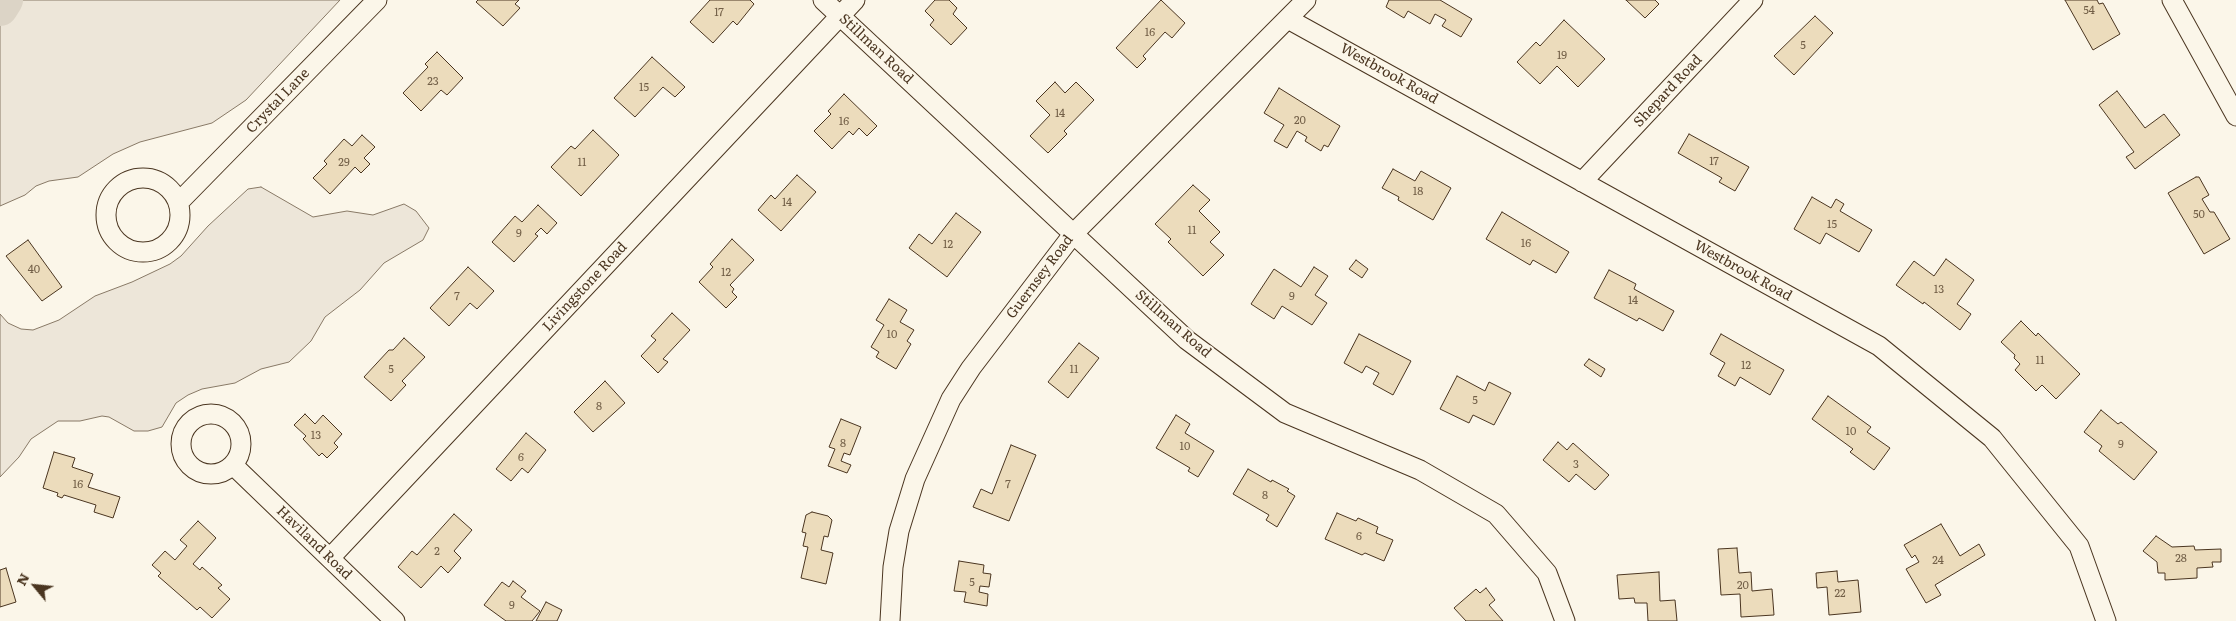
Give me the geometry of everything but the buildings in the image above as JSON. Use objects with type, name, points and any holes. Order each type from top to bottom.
[{"type":"street","name":"Crystal Lane","points":[[178,203],[377,0]]},
{"type":"street","name":"Stillman Road","points":[[823,0],[1187,340],[1285,413],[1420,470],[1496,514],[1547,573],[1565,621]]},
{"type":"street","name":"Livingstone Road","points":[[330,558],[854,0]]},
{"type":"street","name":"Guernsey Road","points":[[890,621],[893,567],[899,531],[915,479],[932,437],[951,399],[971,368],[1074,233],[1306,0]]},
{"type":"street","name":"Shepard Road","points":[[1582,182],[1753,0]]},
{"type":"street","points":[[2172,0],[2236,116]]},
{"type":"street","name":"Westbrook Road","points":[[1288,19],[1878,346],[1992,438],[2080,546],[2106,621]]},
{"type":"street","name":"Haviland Road","points":[[233,465],[395,621]]},
{"type":"shaded area","points":[[0,0],[340,0],[246,100],[212,123],[140,142],[113,154],[78,177],[49,181],[36,186],[25,195],[0,206]]},
{"type":"shaded area","points":[[261,187],[313,217],[347,211],[373,215],[404,204],[416,211],[429,228],[423,240],[384,263],[360,290],[325,317],[311,341],[289,362],[261,369],[235,383],[202,389],[188,395],[176,403],[162,427],[148,431],[134,431],[109,417],[102,416],[80,421],[58,421],[31,439],[19,457],[0,477],[0,314],[8,323],[21,329],[33,330],[59,320],[95,296],[132,282],[170,264],[181,256],[208,226],[248,189]]},
{"type":"waterway","points":[[0,8],[5,0]]}]
